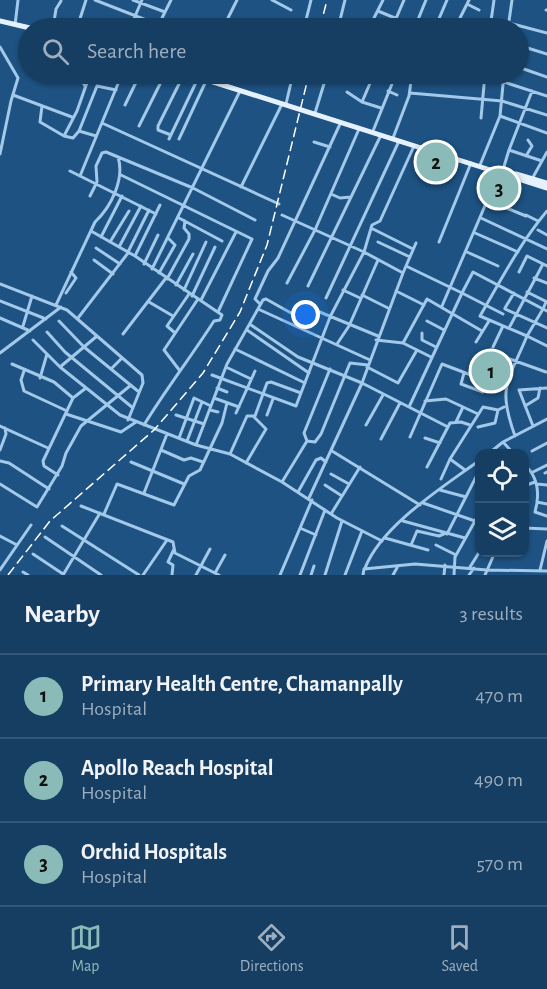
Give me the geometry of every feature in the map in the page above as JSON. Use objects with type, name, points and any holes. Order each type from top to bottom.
[{"type":"main road","points":[[0,21],[18,26]]},
{"type":"main road","points":[[224,84],[503,173],[516,174],[547,188]]},
{"type":"main road","points":[[531,181],[547,183]]},
{"type":"street","points":[[15,25],[18,0]]},
{"type":"street","points":[[80,18],[86,0]]},
{"type":"street","points":[[95,0],[142,18]]},
{"type":"street","points":[[133,0],[141,1],[165,12]]},
{"type":"street","points":[[162,18],[171,0]]},
{"type":"street","points":[[228,18],[237,0]]},
{"type":"street","points":[[272,0],[291,10]]},
{"type":"street","points":[[306,18],[311,0]]},
{"type":"street","points":[[340,18],[345,0]]},
{"type":"street","points":[[374,18],[383,0]]},
{"type":"street","points":[[396,18],[404,0]]},
{"type":"street","points":[[420,18],[426,0]]},
{"type":"street","points":[[439,18],[447,0]]},
{"type":"street","points":[[491,18],[494,0]]},
{"type":"street","points":[[510,18],[512,0]]},
{"type":"street","points":[[55,18],[56,9],[61,1]]},
{"type":"street","points":[[135,18],[141,1]]},
{"type":"street","points":[[460,18],[468,2],[479,10]]},
{"type":"street","points":[[378,11],[394,18]]},
{"type":"street","points":[[529,28],[547,33]]},
{"type":"street","points":[[0,47],[18,75],[18,86],[13,95],[0,153]]},
{"type":"street","points":[[529,48],[547,54]]},
{"type":"street","points":[[1,60],[6,59]]},
{"type":"street","points":[[529,71],[547,77]]},
{"type":"street","points":[[83,84],[85,88]]},
{"type":"street","points":[[64,136],[86,84]]},
{"type":"street","points":[[42,106],[40,122],[64,136],[74,138],[97,86],[99,84],[116,90]]},
{"type":"street","points":[[80,176],[118,84]]},
{"type":"street","points":[[125,105],[135,84]]},
{"type":"street","points":[[139,126],[160,84]]},
{"type":"street","points":[[181,84],[158,126],[158,130],[170,137],[196,84]]},
{"type":"street","points":[[179,139],[205,84]]},
{"type":"street","points":[[240,188],[284,103],[290,84]]},
{"type":"street","points":[[315,113],[324,84]]},
{"type":"street","points":[[362,102],[370,84]]},
{"type":"street","points":[[374,131],[391,84]]},
{"type":"street","points":[[326,298],[351,248],[367,204],[396,139],[411,84]]},
{"type":"street","points":[[481,118],[484,84]]},
{"type":"street","points":[[480,165],[500,116],[504,84]]},
{"type":"street","points":[[510,84],[547,96]]},
{"type":"street","points":[[152,269],[241,89]]},
{"type":"street","points":[[388,91],[398,95]]},
{"type":"street","points":[[442,306],[503,173],[509,150],[532,91]]},
{"type":"street","points":[[347,92],[362,102],[381,108]]},
{"type":"street","points":[[410,93],[502,101],[546,114]]},
{"type":"street","points":[[13,95],[72,117]]},
{"type":"street","points":[[500,116],[547,133]]},
{"type":"street","points":[[260,304],[255,299],[268,271],[278,258],[341,122]]},
{"type":"street","points":[[102,123],[279,204]]},
{"type":"street","points":[[287,283],[315,230],[360,127]]},
{"type":"street","points":[[79,131],[96,136]]},
{"type":"street","points":[[308,286],[382,134]]},
{"type":"street","points":[[526,156],[532,146],[528,140]]},
{"type":"street","points":[[314,142],[330,147]]},
{"type":"street","points":[[212,375],[296,406],[330,317],[364,252],[371,228],[380,221],[414,144]]},
{"type":"street","points":[[509,150],[542,162]]},
{"type":"street","points":[[531,181],[547,152]]},
{"type":"street","points":[[90,196],[96,185],[96,166],[102,153],[118,157],[194,188],[255,220]]},
{"type":"street","points":[[56,305],[95,222],[106,210],[121,175],[118,157]]},
{"type":"street","points":[[439,242],[471,162]]},
{"type":"street","points":[[70,171],[156,214]]},
{"type":"street","points":[[121,175],[252,239],[218,312]]},
{"type":"street","points":[[331,194],[339,198],[351,197]]},
{"type":"street","points":[[101,237],[122,196]]},
{"type":"street","points":[[489,201],[538,221]]},
{"type":"street","points":[[135,256],[160,205]]},
{"type":"street","points":[[118,247],[141,206]]},
{"type":"street","points":[[78,318],[128,252],[149,210]]},
{"type":"street","points":[[110,242],[129,211]]},
{"type":"street","points":[[547,211],[525,237],[480,317],[547,346]]},
{"type":"street","points":[[282,215],[364,252],[403,273]]},
{"type":"street","points":[[178,217],[222,241]]},
{"type":"street","points":[[481,218],[547,249]]},
{"type":"street","points":[[123,334],[166,278],[189,239],[189,234],[184,228],[185,221]]},
{"type":"street","points":[[371,228],[413,249]]},
{"type":"street","points":[[538,230],[547,235]]},
{"type":"street","points":[[91,231],[135,256],[218,312],[221,318],[214,321],[144,425]]},
{"type":"street","points":[[180,371],[164,350],[199,300],[236,232]]},
{"type":"street","points":[[475,233],[518,252]]},
{"type":"street","points":[[144,264],[158,235]]},
{"type":"street","points":[[159,273],[175,244],[168,238]]},
{"type":"street","points":[[184,290],[206,242]]},
{"type":"street","points":[[378,242],[410,257]]},
{"type":"street","points":[[280,575],[310,499],[362,383],[388,308],[416,243]]},
{"type":"street","points":[[175,333],[167,327],[191,295],[215,247]]},
{"type":"street","points":[[96,248],[120,264]]},
{"type":"street","points":[[466,252],[498,266]]},
{"type":"street","points":[[176,285],[193,254]]},
{"type":"street","points":[[509,328],[534,278],[545,265],[527,256],[519,272]]},
{"type":"street","points":[[94,260],[112,274]]},
{"type":"street","points":[[336,344],[350,325],[378,260]]},
{"type":"street","points":[[406,266],[503,314]]},
{"type":"street","points":[[66,293],[76,278],[71,272]]},
{"type":"street","points":[[409,407],[472,273],[545,310]]},
{"type":"street","points":[[534,278],[547,284]]},
{"type":"street","points":[[0,284],[56,305],[78,318],[143,377],[129,420]]},
{"type":"street","points":[[343,290],[388,308]]},
{"type":"street","points":[[395,291],[424,305]]},
{"type":"street","points":[[515,436],[504,407],[505,388],[527,336],[545,310],[547,301],[526,292]]},
{"type":"street","points":[[498,323],[514,293]]},
{"type":"street","points":[[23,326],[32,296]]},
{"type":"street","points":[[196,445],[221,378],[260,304],[266,299],[291,313]]},
{"type":"street","points":[[403,343],[427,299],[482,331]]},
{"type":"street","points":[[0,301],[46,319]]},
{"type":"street","points":[[149,302],[173,316]]},
{"type":"street","points":[[0,353],[60,307]]},
{"type":"street","points":[[310,308],[377,338],[403,343],[431,357]]},
{"type":"street","points":[[258,309],[370,360]]},
{"type":"street","points":[[505,309],[547,328]]},
{"type":"street","points":[[0,325],[1,319],[23,326],[30,331]]},
{"type":"street","points":[[59,321],[84,347],[139,392]]},
{"type":"street","points":[[427,321],[444,330]]},
{"type":"street","points":[[476,342],[489,321]]},
{"type":"street","points":[[250,325],[294,355],[362,383],[448,427]]},
{"type":"street","points":[[493,347],[502,326]]},
{"type":"street","points":[[247,330],[309,373]]},
{"type":"street","points":[[47,333],[133,408]]},
{"type":"street","points":[[422,333],[422,340],[436,347]]},
{"type":"street","points":[[60,367],[97,336]]},
{"type":"street","points":[[33,340],[60,367],[129,420],[196,445],[230,454],[282,482],[362,531],[384,540],[428,550]]},
{"type":"street","points":[[235,349],[305,383]]},
{"type":"street","points":[[307,441],[315,442],[321,434],[351,362],[368,366],[398,383],[417,350]]},
{"type":"street","points":[[488,367],[493,353],[546,372]]},
{"type":"street","points":[[39,378],[47,354]]},
{"type":"street","points":[[111,369],[122,358]]},
{"type":"street","points":[[303,369],[307,360]]},
{"type":"street","points":[[12,364],[39,378],[54,382],[74,398]]},
{"type":"street","points":[[410,437],[442,364],[471,377],[505,388]]},
{"type":"street","points":[[468,386],[476,364],[488,367],[509,378]]},
{"type":"street","points":[[226,367],[250,379]]},
{"type":"street","points":[[307,441],[304,433],[330,369]]},
{"type":"street","points":[[24,371],[21,383],[24,391],[66,413],[121,432],[136,422]]},
{"type":"street","points":[[236,413],[255,372]]},
{"type":"street","points":[[464,373],[461,384],[483,392]]},
{"type":"street","points":[[254,417],[269,382],[301,393]]},
{"type":"street","points":[[0,484],[37,507],[58,474],[79,429],[106,404],[131,386]]},
{"type":"street","points":[[525,406],[537,398],[540,387]]},
{"type":"street","points":[[58,474],[43,463],[48,448],[74,398],[86,388]]},
{"type":"street","points":[[217,388],[227,392]]},
{"type":"street","points":[[534,426],[519,390],[547,388]]},
{"type":"street","points":[[366,425],[383,394]]},
{"type":"street","points":[[179,438],[194,398],[218,412]]},
{"type":"street","points":[[214,398],[239,407]]},
{"type":"street","points":[[267,415],[273,399]]},
{"type":"street","points":[[425,401],[446,399],[478,414]]},
{"type":"street","points":[[187,441],[202,402]]},
{"type":"street","points":[[33,554],[64,575],[102,514],[117,484],[173,505],[184,484],[193,473],[200,470],[222,423],[226,403]]},
{"type":"street","points":[[381,440],[400,403]]},
{"type":"street","points":[[456,422],[463,407]]},
{"type":"street","points":[[441,478],[470,425],[483,407],[498,410],[504,407]]},
{"type":"street","points":[[478,428],[495,423],[498,410]]},
{"type":"street","points":[[176,415],[204,424]]},
{"type":"street","points":[[230,454],[247,416],[254,417],[266,429],[246,463]]},
{"type":"street","points":[[493,449],[547,419]]},
{"type":"street","points":[[427,468],[450,423],[470,425]]},
{"type":"street","points":[[0,426],[48,448]]},
{"type":"street","points":[[0,450],[6,434],[5,428]]},
{"type":"street","points":[[144,494],[167,434]]},
{"type":"street","points":[[425,438],[440,443]]},
{"type":"street","points":[[282,482],[307,441]]},
{"type":"street","points":[[503,442],[509,449]]},
{"type":"street","points":[[532,451],[547,443]]},
{"type":"street","points":[[160,450],[184,460],[192,458],[203,462]]},
{"type":"street","points":[[332,451],[422,504],[475,521],[456,555],[454,575]]},
{"type":"street","points":[[298,492],[316,460],[321,458],[326,462]]},
{"type":"street","points":[[450,459],[465,470]]},
{"type":"street","points":[[0,460],[9,463],[49,489]]},
{"type":"street","points":[[131,462],[184,484]]},
{"type":"street","points":[[363,575],[370,555],[403,521],[475,464]]},
{"type":"street","points":[[532,472],[547,465]]},
{"type":"street","points":[[331,514],[360,467]]},
{"type":"street","points":[[529,469],[539,491],[535,512],[547,516]]},
{"type":"street","points":[[331,474],[349,484]]},
{"type":"street","points":[[411,545],[417,531],[439,536],[447,533],[475,479]]},
{"type":"street","points":[[529,485],[535,483],[547,485]]},
{"type":"street","points":[[325,485],[342,496]]},
{"type":"street","points":[[440,490],[466,497]]},
{"type":"street","points":[[537,502],[547,504]]},
{"type":"street","points":[[81,506],[175,544],[168,559],[168,562],[173,565],[172,575]]},
{"type":"street","points":[[300,575],[325,510]]},
{"type":"street","points":[[325,575],[342,520]]},
{"type":"street","points":[[403,521],[465,538]]},
{"type":"street","points":[[0,570],[31,525]]},
{"type":"street","points":[[62,526],[139,575],[167,540]]},
{"type":"street","points":[[300,528],[316,535]]},
{"type":"street","points":[[529,528],[547,528]]},
{"type":"street","points":[[345,575],[362,531]]},
{"type":"street","points":[[0,536],[17,545]]},
{"type":"street","points":[[45,537],[101,575]]},
{"type":"street","points":[[540,570],[547,541]]},
{"type":"street","points":[[436,544],[456,555]]},
{"type":"street","points":[[174,549],[175,553],[216,575],[225,555]]},
{"type":"street","points":[[196,575],[210,549]]},
{"type":"street","points":[[469,575],[477,557]]},
{"type":"street","points":[[485,575],[493,557]]},
{"type":"street","points":[[364,569],[445,565],[487,570],[540,570],[547,573]]},
{"type":"street","points":[[444,575],[445,565]]},
{"type":"street","points":[[311,575],[314,566]]},
{"type":"street","points":[[393,575],[398,566]]},
{"type":"street","points":[[23,572],[28,575]]},
{"type":"railway","points":[[322,18],[327,0]]},
{"type":"railway","points":[[8,575],[50,521],[154,430],[203,373],[240,312],[267,245],[307,84]]},
{"type":"place","name":"Apollo Reach Hospital","points":[[436,162]]},
{"type":"place","name":"Orchid Hospitals","points":[[499,188]]},
{"type":"place","name":"Primary Health Centre, Chamanpally","points":[[491,371]]}]
